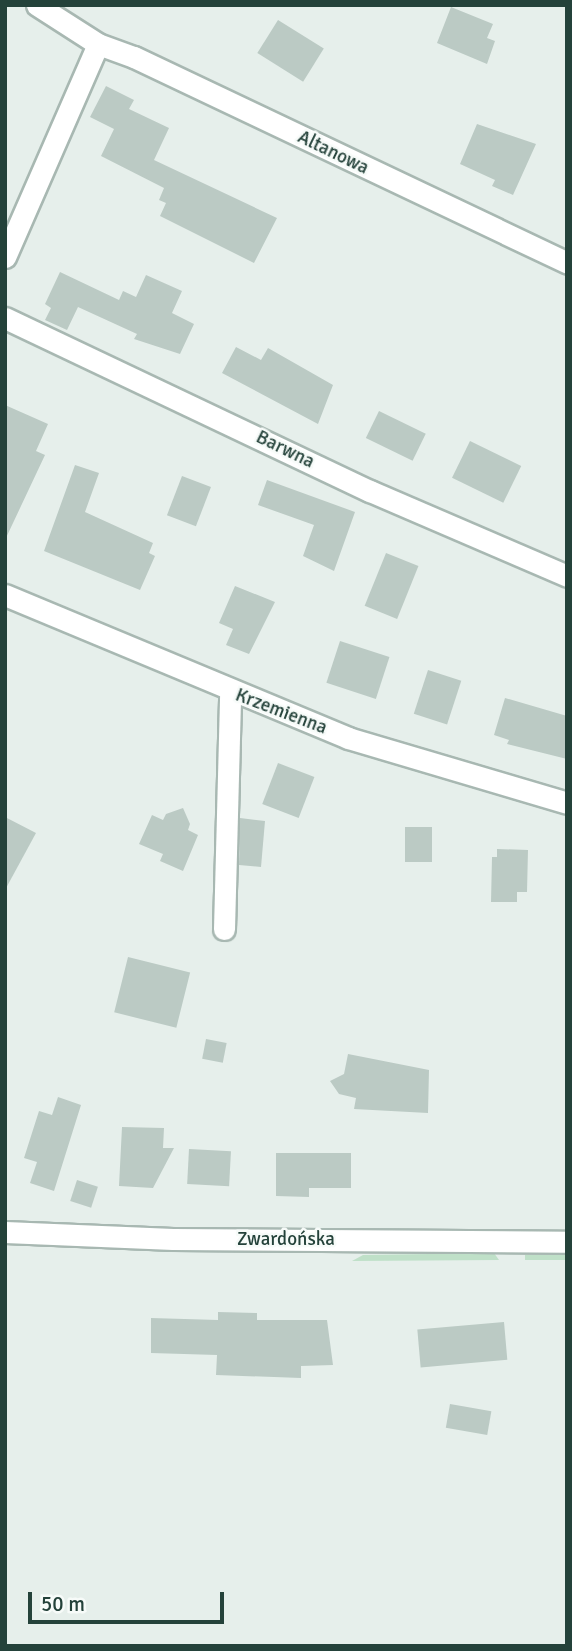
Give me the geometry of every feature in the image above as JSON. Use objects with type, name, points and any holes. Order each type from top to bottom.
[{"type":"street","name":"Altanowa","points":[[37,5],[98,44],[134,57],[567,263]]},
{"type":"street","points":[[5,257],[98,44]]},
{"type":"street","name":"Barwna","points":[[5,318],[370,491],[567,576]]},
{"type":"street","name":"Krzemienna","points":[[5,595],[230,693],[425,764],[567,803]]},
{"type":"street","points":[[224,929],[230,693]]},
{"type":"street","name":"Zwardońska","points":[[5,1233],[173,1239],[567,1241]]},
{"type":"green space","points":[[494,1253],[499,1260],[352,1261],[363,1255]]},
{"type":"green space","points":[[525,1255],[567,1255],[567,1260],[525,1260]]},
{"type":"building","points":[[451,7],[493,24],[487,38],[495,41],[487,64],[437,43]]},
{"type":"building","points":[[278,20],[324,49],[303,82],[257,53]]},
{"type":"building","points":[[106,86],[134,100],[129,109],[169,128],[154,160],[277,218],[254,263],[160,216],[166,203],[159,200],[164,188],[101,156],[114,129],[90,117]]},
{"type":"building","points":[[477,124],[536,144],[513,195],[492,186],[495,180],[460,164]]},
{"type":"building","points":[[60,272],[119,300],[123,291],[136,297],[146,275],[182,291],[172,313],[194,324],[180,354],[134,339],[137,334],[78,307],[67,330],[45,320],[51,308],[45,304]]},
{"type":"building","points":[[236,347],[261,360],[268,348],[333,385],[318,424],[222,373]]},
{"type":"building","points":[[5,405],[48,424],[36,451],[45,455],[5,540]]},
{"type":"building","points":[[379,411],[426,434],[413,461],[366,438]]},
{"type":"building","points":[[470,441],[521,466],[503,503],[452,478]]},
{"type":"building","points":[[75,465],[99,473],[85,512],[153,543],[149,553],[155,556],[140,590],[44,551]]},
{"type":"building","points":[[182,476],[211,487],[196,526],[167,515]]},
{"type":"building","points":[[267,480],[355,512],[334,571],[303,556],[314,525],[258,505]]},
{"type":"building","points":[[386,553],[418,566],[397,619],[365,606]]},
{"type":"building","points":[[235,586],[275,602],[249,654],[226,645],[233,629],[219,623]]},
{"type":"building","points":[[340,641],[389,657],[376,699],[326,683]]},
{"type":"building","points":[[428,670],[461,681],[447,725],[414,714]]},
{"type":"building","points":[[505,698],[567,716],[567,759],[507,744],[509,740],[494,735]]},
{"type":"building","points":[[278,763],[314,777],[299,818],[262,804]]},
{"type":"building","points":[[183,808],[190,824],[188,830],[198,835],[183,871],[160,861],[163,854],[139,844],[152,815],[163,820],[166,814]]},
{"type":"building","points":[[5,817],[36,833],[5,890]]},
{"type":"building","points":[[240,818],[265,821],[261,867],[239,865]]},
{"type":"building","points":[[405,827],[432,827],[432,862],[405,862]]},
{"type":"building","points":[[497,849],[528,850],[527,892],[517,892],[517,902],[491,902],[492,857],[497,857]]},
{"type":"building","points":[[128,957],[190,972],[176,1028],[114,1012]]},
{"type":"building","points":[[206,1039],[227,1043],[223,1063],[202,1059]]},
{"type":"building","points":[[348,1054],[429,1070],[428,1113],[354,1109],[356,1098],[339,1094],[330,1081],[344,1074]]},
{"type":"building","points":[[58,1097],[81,1105],[54,1191],[30,1183],[37,1162],[24,1158],[39,1111],[52,1115]]},
{"type":"building","points":[[122,1127],[164,1128],[163,1148],[174,1148],[153,1188],[119,1186]]},
{"type":"building","points":[[189,1149],[231,1151],[229,1186],[187,1184]]},
{"type":"building","points":[[276,1153],[351,1153],[351,1188],[309,1188],[309,1197],[276,1196]]},
{"type":"building","points":[[77,1180],[98,1187],[91,1208],[70,1201]]},
{"type":"building","points":[[218,1312],[257,1313],[257,1320],[327,1320],[333,1365],[301,1366],[301,1378],[216,1375],[217,1355],[151,1353],[151,1318],[218,1320]]},
{"type":"building","points":[[504,1322],[507,1360],[421,1367],[417,1330]]},
{"type":"building","points":[[450,1404],[491,1411],[487,1435],[446,1428]]}]
